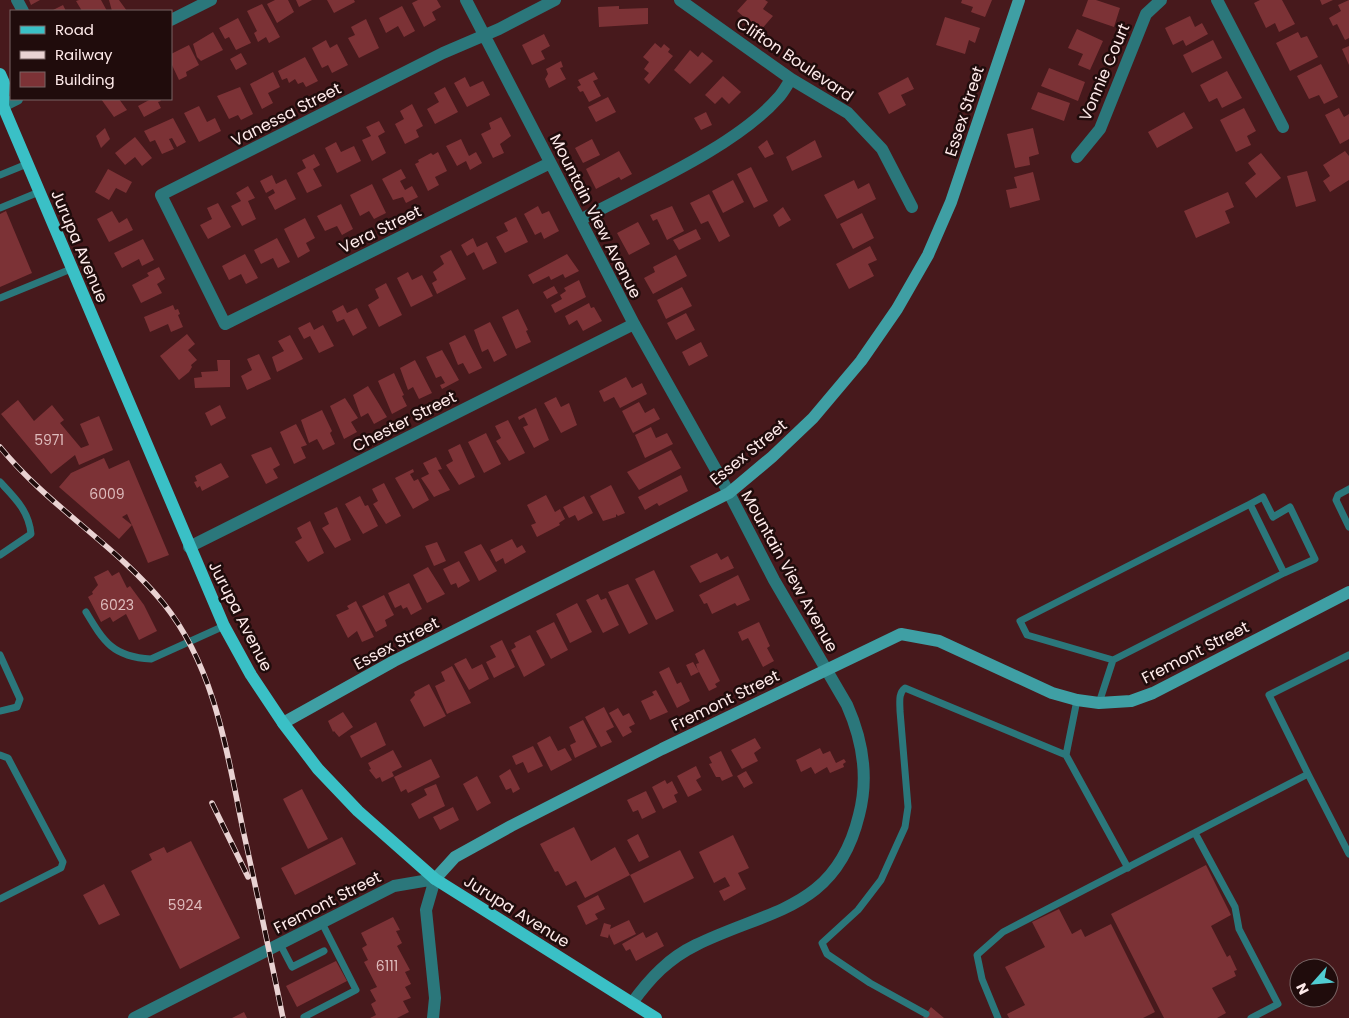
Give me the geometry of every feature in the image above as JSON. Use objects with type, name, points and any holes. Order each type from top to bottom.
[{"type":"main road","name":"Jurupa Avenue","points":[[0,74],[4,83],[2,104],[189,547],[224,626],[251,675],[283,723],[318,769],[358,811],[435,879],[656,1018]]},
{"type":"street","points":[[172,20],[211,0]]},
{"type":"street","name":"Mountain View Avenue","points":[[466,0],[634,324],[774,580],[854,720],[864,758],[863,801],[853,837],[846,853],[820,886],[804,899],[766,918],[696,945],[666,964],[649,979],[632,1003]]},
{"type":"street","name":"Vanessa Street","points":[[224,324],[161,194],[484,34],[500,29],[555,0]]},
{"type":"street","name":"Clifton Boulevard","points":[[680,0],[791,79],[848,113],[882,149],[912,207]]},
{"type":"street","name":"Essex Street","points":[[283,723],[394,661],[728,493],[772,457],[813,418],[861,362],[897,309],[928,255],[950,202],[1018,0]]},
{"type":"street","name":"Vonnie Court","points":[[1077,157],[1100,129],[1146,14],[1161,0]]},
{"type":"street","points":[[1217,0],[1283,127]]},
{"type":"street","points":[[580,220],[700,156],[726,140],[779,98],[791,79]]},
{"type":"street","points":[[2,104],[14,100]]},
{"type":"street","name":"Vera Street","points":[[224,324],[550,163]]},
{"type":"street","name":"Chester Street","points":[[189,547],[634,324]]},
{"type":"street","name":"Fremont Street","points":[[134,1018],[394,886],[435,879],[455,858],[511,826],[662,749],[901,634],[940,641],[1052,693],[1077,700],[1099,703],[1131,701],[1153,693],[1349,592]]},
{"type":"street","points":[[433,1018],[435,998],[426,910],[435,879]]},
{"type":"lane","points":[[0,175],[27,164]]},
{"type":"lane","points":[[0,208],[39,192]]},
{"type":"lane","points":[[0,298],[71,269]]},
{"type":"lane","points":[[0,482],[22,506],[30,524],[31,534],[0,555]]},
{"type":"lane","points":[[1349,490],[1338,495],[1336,500],[1349,527]]},
{"type":"lane","points":[[1263,497],[1273,517],[1290,507],[1315,559],[1284,574],[1113,660],[1027,635],[1020,621],[1263,497]]},
{"type":"lane","points":[[1250,504],[1284,574]]},
{"type":"lane","points":[[86,612],[101,636],[112,649],[139,658],[152,659],[224,626]]},
{"type":"lane","points":[[0,655],[20,699],[17,706],[0,711]]},
{"type":"lane","points":[[1349,655],[1269,695],[1349,854]]},
{"type":"lane","points":[[1099,703],[1113,660]]},
{"type":"lane","points":[[926,1014],[870,983],[827,954],[822,943],[858,910],[881,880],[905,827],[908,807],[900,711],[902,690],[905,688],[1066,755],[1128,868]]},
{"type":"lane","points":[[1066,755],[1077,700]]},
{"type":"lane","points":[[0,756],[8,758],[63,862],[61,868],[0,899]]},
{"type":"lane","points":[[998,1018],[982,979],[977,955],[1003,932],[1308,774]]},
{"type":"lane","points":[[1196,833],[1235,907],[1238,929],[1278,1004],[1251,1018]]},
{"type":"lane","points":[[304,1017],[356,990],[322,923]]},
{"type":"lane","points":[[280,944],[292,968],[324,951]]},
{"type":"building","points":[[29,0],[40,0],[31,5]]},
{"type":"building","points":[[101,0],[106,10],[81,10],[76,1]]},
{"type":"building","points":[[109,0],[119,0],[126,10],[112,10]]},
{"type":"building","points":[[275,0],[288,0],[294,12],[277,23],[267,4]]},
{"type":"building","points":[[296,0],[312,0],[299,7]]},
{"type":"building","points":[[327,0],[354,0],[355,2],[334,13]]},
{"type":"building","points":[[418,0],[437,0],[441,7],[432,12],[436,20],[424,27],[412,3]]},
{"type":"building","points":[[747,0],[765,0],[768,2],[763,9],[773,16],[760,31],[737,11]]},
{"type":"building","points":[[962,0],[992,0],[985,17],[971,12],[973,7],[961,3]]},
{"type":"building","points":[[1088,0],[1096,0],[1120,8],[1114,27],[1082,16]]},
{"type":"building","points":[[1260,0],[1282,0],[1295,24],[1279,32],[1275,23],[1266,28],[1254,3]]},
{"type":"building","points":[[1320,0],[1333,0],[1322,5]]},
{"type":"building","points":[[1349,0],[1349,38],[1345,40],[1337,24],[1333,26],[1329,18],[1341,11],[1338,5]]},
{"type":"building","points":[[262,4],[280,37],[269,43],[266,37],[258,42],[254,33],[257,31],[247,11]]},
{"type":"building","points":[[63,5],[66,10],[53,10]]},
{"type":"building","points":[[402,6],[415,31],[404,37],[398,26],[386,33],[379,18]]},
{"type":"building","points":[[619,6],[619,9],[648,8],[648,24],[599,27],[598,7]]},
{"type":"building","points":[[1190,16],[1195,27],[1202,23],[1208,34],[1186,46],[1183,40],[1173,45],[1165,28]]},
{"type":"building","points":[[945,17],[980,28],[975,43],[969,40],[965,54],[936,45]]},
{"type":"building","points":[[238,18],[251,43],[236,50],[229,37],[225,39],[219,28]]},
{"type":"building","points":[[366,19],[379,48],[359,58],[348,38],[355,35],[351,27]]},
{"type":"building","points":[[1077,29],[1103,41],[1090,70],[1078,65],[1083,54],[1068,48]]},
{"type":"building","points":[[213,32],[223,50],[201,61],[197,57],[193,44]]},
{"type":"building","points":[[1298,32],[1301,38],[1307,36],[1318,57],[1290,71],[1276,43]]},
{"type":"building","points":[[544,34],[550,46],[541,51],[545,59],[532,65],[522,45]]},
{"type":"building","points":[[326,40],[330,48],[337,44],[348,65],[332,73],[328,65],[322,68],[312,48]]},
{"type":"building","points":[[1213,40],[1222,58],[1192,73],[1183,55]]},
{"type":"building","points":[[655,43],[661,48],[664,44],[670,49],[668,52],[673,56],[649,84],[644,79],[649,73],[644,69],[649,62],[643,57]]},
{"type":"building","points":[[189,45],[199,65],[186,72],[187,76],[179,80],[172,65],[172,54]]},
{"type":"building","points":[[1349,46],[1349,65],[1342,49]]},
{"type":"building","points":[[690,50],[698,57],[702,52],[713,61],[690,84],[674,70]]},
{"type":"building","points":[[241,53],[247,64],[236,70],[230,59]]},
{"type":"building","points":[[305,57],[318,81],[306,87],[303,82],[298,84],[295,79],[289,83],[287,78],[282,80],[278,71]]},
{"type":"building","points":[[561,61],[563,67],[560,68],[566,79],[549,88],[545,79],[548,74],[546,69]]},
{"type":"building","points":[[1321,64],[1338,97],[1324,104],[1319,95],[1309,99],[1297,76]]},
{"type":"building","points":[[1049,68],[1085,82],[1078,101],[1041,86]]},
{"type":"building","points":[[1227,71],[1242,98],[1222,108],[1217,98],[1209,102],[1200,85]]},
{"type":"building","points":[[273,72],[280,87],[268,93],[273,103],[262,109],[250,84]]},
{"type":"building","points":[[594,72],[598,79],[593,81],[601,96],[589,102],[583,91],[580,92],[577,87],[581,85],[578,80]]},
{"type":"building","points":[[723,76],[741,92],[729,104],[722,97],[715,104],[705,95]]},
{"type":"building","points":[[465,77],[470,87],[483,81],[490,95],[467,107],[454,83]]},
{"type":"building","points":[[908,77],[914,89],[901,95],[906,105],[889,114],[878,93]]},
{"type":"building","points":[[240,87],[253,114],[241,120],[238,115],[229,119],[217,96]]},
{"type":"building","points":[[445,87],[458,112],[435,124],[427,109],[439,102],[434,93]]},
{"type":"building","points":[[1038,92],[1070,103],[1064,121],[1031,109]]},
{"type":"building","points":[[608,97],[616,112],[596,122],[588,107]]},
{"type":"building","points":[[102,100],[120,100],[127,110],[114,117]]},
{"type":"building","points":[[149,100],[161,101],[158,102],[161,108],[144,117],[138,106]]},
{"type":"building","points":[[412,104],[423,126],[416,130],[419,137],[405,144],[395,124],[404,119],[400,111]]},
{"type":"building","points":[[199,106],[207,122],[215,118],[221,131],[199,142],[184,113]]},
{"type":"building","points":[[1244,108],[1256,131],[1247,136],[1251,145],[1236,152],[1220,120]]},
{"type":"building","points":[[1339,108],[1344,117],[1349,114],[1349,139],[1340,144],[1325,115]]},
{"type":"building","points":[[706,112],[712,125],[701,130],[694,118]]},
{"type":"building","points":[[1184,112],[1193,128],[1157,148],[1148,132]]},
{"type":"building","points":[[501,117],[511,136],[500,144],[504,153],[493,158],[481,134],[491,129],[489,123]]},
{"type":"building","points":[[173,118],[186,142],[177,147],[172,138],[169,139],[174,149],[162,154],[155,140],[150,142],[144,131]]},
{"type":"building","points":[[379,121],[385,132],[378,136],[386,153],[372,161],[362,140],[371,136],[366,127]]},
{"type":"building","points":[[105,128],[110,139],[101,148],[96,136]]},
{"type":"building","points":[[1033,128],[1039,154],[1029,157],[1030,165],[1015,168],[1007,134]]},
{"type":"building","points":[[135,137],[152,158],[142,166],[135,157],[125,165],[115,153]]},
{"type":"building","points":[[461,139],[469,156],[476,152],[482,163],[470,170],[466,161],[457,166],[446,146]]},
{"type":"building","points":[[592,139],[600,155],[583,163],[575,148]]},
{"type":"building","points":[[767,140],[774,154],[765,158],[758,147]]},
{"type":"building","points":[[815,140],[822,157],[792,171],[786,157]]},
{"type":"building","points":[[336,142],[341,152],[354,146],[361,161],[337,173],[325,148]]},
{"type":"building","points":[[619,151],[632,174],[621,180],[619,177],[596,189],[586,169]]},
{"type":"building","points":[[1345,151],[1349,156],[1349,180],[1330,192],[1323,181],[1330,176],[1323,165]]},
{"type":"building","points":[[438,152],[447,171],[435,177],[439,185],[428,191],[415,164],[419,162],[418,160],[431,153],[433,155]]},
{"type":"building","points":[[1261,153],[1281,178],[1256,198],[1245,183],[1256,174],[1248,163]]},
{"type":"building","points":[[314,154],[320,165],[313,169],[322,186],[307,193],[297,173],[306,168],[302,160]]},
{"type":"building","points":[[751,167],[768,201],[754,208],[737,174]]},
{"type":"building","points":[[108,169],[132,182],[126,193],[116,188],[109,200],[95,192]]},
{"type":"building","points":[[401,169],[406,178],[400,181],[405,190],[412,186],[418,197],[406,203],[403,197],[393,200],[382,179]]},
{"type":"building","points":[[1307,171],[1316,201],[1296,207],[1287,176]]},
{"type":"building","points":[[1033,172],[1040,200],[1010,208],[1006,190],[1017,188],[1014,177]]},
{"type":"building","points":[[272,175],[276,184],[286,179],[296,199],[275,210],[268,197],[275,193],[273,189],[266,193],[260,181]]},
{"type":"building","points":[[733,180],[744,202],[723,213],[712,191]]},
{"type":"building","points":[[854,180],[858,189],[869,183],[876,199],[837,219],[824,195]]},
{"type":"building","points":[[372,184],[386,213],[374,219],[369,211],[360,216],[350,195]]},
{"type":"building","points":[[248,186],[255,198],[248,201],[256,219],[242,226],[231,206],[241,201],[236,193]]},
{"type":"building","points":[[1228,192],[1234,207],[1225,211],[1230,223],[1196,238],[1184,211]]},
{"type":"building","points":[[709,194],[730,236],[719,242],[708,221],[701,224],[690,203]]},
{"type":"building","points":[[218,203],[231,227],[208,239],[200,225],[212,219],[207,208]]},
{"type":"building","points":[[341,204],[353,229],[342,235],[337,226],[325,231],[317,216]]},
{"type":"building","points":[[538,206],[542,214],[549,211],[559,231],[544,239],[541,232],[535,235],[524,214]]},
{"type":"building","points":[[672,206],[684,231],[667,240],[657,219],[653,221],[650,215]]},
{"type":"building","points":[[783,207],[791,220],[779,227],[773,215]]},
{"type":"building","points":[[6,211],[32,273],[0,287],[0,214]]},
{"type":"building","points":[[112,211],[119,223],[127,218],[133,230],[109,242],[97,219]]},
{"type":"building","points":[[862,213],[874,238],[853,249],[840,224]]},
{"type":"building","points":[[516,217],[528,242],[505,253],[496,237],[508,231],[504,223]]},
{"type":"building","points":[[305,218],[315,238],[306,243],[310,251],[298,258],[284,229]]},
{"type":"building","points":[[638,222],[650,244],[629,255],[617,233]]},
{"type":"building","points":[[696,229],[701,239],[679,250],[673,240]]},
{"type":"building","points":[[277,238],[290,262],[278,268],[273,258],[261,264],[254,250]]},
{"type":"building","points":[[473,238],[477,247],[487,242],[497,263],[483,270],[474,252],[467,256],[461,245]]},
{"type":"building","points":[[143,239],[154,260],[142,266],[139,259],[122,268],[114,253]]},
{"type":"building","points":[[870,246],[877,260],[868,264],[874,276],[849,289],[836,264]]},
{"type":"building","points":[[451,250],[466,279],[437,294],[432,283],[437,280],[433,272],[444,264],[440,256]]},
{"type":"building","points":[[245,254],[258,278],[246,284],[241,274],[229,280],[222,266]]},
{"type":"building","points":[[567,254],[579,271],[565,278],[563,274],[551,280],[549,276],[533,284],[528,275]]},
{"type":"building","points":[[676,255],[687,276],[653,294],[644,278],[655,272],[653,267]]},
{"type":"building","points":[[159,267],[165,279],[157,284],[162,293],[141,303],[132,285],[149,276],[147,273]]},
{"type":"building","points":[[408,272],[412,280],[422,275],[433,296],[411,307],[397,278]]},
{"type":"building","points":[[579,280],[586,297],[555,313],[551,305],[562,299],[560,295],[566,291],[564,288]]},
{"type":"building","points":[[386,283],[402,315],[379,327],[368,305],[379,298],[375,289]]},
{"type":"building","points":[[554,286],[558,293],[547,299],[543,292]]},
{"type":"building","points":[[682,287],[692,306],[666,319],[657,300]]},
{"type":"building","points":[[589,303],[591,308],[594,307],[602,321],[583,331],[577,320],[569,325],[565,316]]},
{"type":"building","points":[[173,305],[175,310],[178,309],[180,314],[178,315],[183,327],[171,332],[168,324],[150,332],[144,317]]},
{"type":"building","points":[[343,305],[347,313],[357,308],[367,328],[353,336],[344,319],[337,322],[332,311]]},
{"type":"building","points":[[518,309],[528,330],[526,331],[531,342],[516,349],[502,317]]},
{"type":"building","points":[[686,313],[695,330],[676,340],[667,323]]},
{"type":"building","points":[[310,322],[314,330],[323,325],[334,346],[319,353],[310,336],[304,339],[298,328]]},
{"type":"building","points":[[490,322],[507,355],[494,362],[488,349],[482,352],[474,330]]},
{"type":"building","points":[[187,334],[195,344],[188,350],[197,360],[191,365],[192,367],[189,372],[179,380],[160,356]]},
{"type":"building","points":[[290,335],[303,359],[277,372],[272,357],[284,351],[278,341]]},
{"type":"building","points":[[465,335],[482,368],[469,374],[463,363],[458,365],[449,343]]},
{"type":"building","points":[[701,342],[708,356],[689,366],[682,352]]},
{"type":"building","points":[[442,350],[459,380],[442,389],[440,385],[445,383],[441,376],[436,378],[426,357]]},
{"type":"building","points":[[259,354],[271,379],[247,390],[241,376],[252,370],[247,359]]},
{"type":"building","points":[[217,360],[230,360],[230,387],[195,388],[194,378],[202,377],[201,372],[218,371]]},
{"type":"building","points":[[415,360],[432,393],[419,399],[413,387],[408,390],[400,368]]},
{"type":"building","points":[[394,373],[407,406],[392,414],[378,381]]},
{"type":"building","points":[[626,377],[632,388],[642,383],[647,394],[620,408],[614,397],[604,402],[599,391]]},
{"type":"building","points":[[368,386],[387,417],[374,424],[368,413],[361,417],[353,395]]},
{"type":"building","points":[[556,397],[561,407],[569,403],[577,425],[561,433],[544,403]]},
{"type":"building","points":[[345,398],[358,418],[351,422],[357,432],[344,439],[330,406]]},
{"type":"building","points":[[18,400],[34,421],[52,405],[64,420],[60,423],[81,448],[89,445],[80,424],[99,416],[113,450],[79,465],[75,455],[51,474],[1,414]]},
{"type":"building","points":[[639,402],[645,413],[654,408],[660,419],[633,433],[622,411]]},
{"type":"building","points":[[220,405],[226,418],[211,426],[205,413]]},
{"type":"building","points":[[536,408],[549,440],[534,448],[523,427],[528,425],[524,417],[519,420],[518,417]]},
{"type":"building","points":[[322,410],[332,431],[330,433],[335,444],[323,450],[317,439],[309,443],[301,420]]},
{"type":"building","points":[[508,420],[525,453],[509,461],[496,441],[501,438],[495,426]]},
{"type":"building","points":[[296,424],[307,445],[301,447],[306,458],[294,464],[280,432]]},
{"type":"building","points":[[651,427],[656,438],[667,433],[673,444],[645,458],[635,435]]},
{"type":"building","points":[[486,433],[501,464],[484,473],[468,442]]},
{"type":"building","points":[[460,444],[475,477],[459,485],[446,465],[453,461],[448,450]]},
{"type":"building","points":[[271,447],[280,465],[273,469],[278,478],[266,484],[251,455]]},
{"type":"building","points":[[671,450],[681,468],[639,490],[627,472]]},
{"type":"building","points":[[436,457],[442,469],[438,470],[450,490],[434,497],[421,478],[429,474],[423,463]]},
{"type":"building","points":[[104,458],[109,469],[129,460],[169,555],[148,563],[132,525],[119,539],[59,487],[71,473]],"holes":[[[127,514],[132,525],[122,517]]]},
{"type":"building","points":[[221,463],[229,477],[202,491],[200,486],[197,488],[194,482],[197,481],[195,476]]},
{"type":"building","points":[[413,469],[414,472],[410,474],[414,481],[418,479],[429,500],[413,509],[395,478]]},
{"type":"building","points":[[681,475],[688,491],[659,506],[657,503],[645,510],[638,497]]},
{"type":"building","points":[[384,483],[401,516],[386,524],[373,504],[378,501],[372,489]]},
{"type":"building","points":[[611,485],[625,513],[618,516],[616,514],[616,517],[603,521],[590,496]]},
{"type":"building","points":[[546,495],[555,512],[560,509],[565,519],[559,523],[560,525],[537,537],[531,525],[536,523],[527,505]]},
{"type":"building","points":[[360,496],[365,506],[368,505],[378,526],[363,534],[345,504]]},
{"type":"building","points":[[584,496],[593,513],[578,521],[575,515],[569,518],[563,507]]},
{"type":"building","points":[[337,507],[351,540],[335,548],[322,528],[329,524],[324,513]]},
{"type":"building","points":[[310,521],[324,553],[308,562],[295,542],[302,538],[297,528]]},
{"type":"building","points":[[512,539],[517,548],[522,545],[526,552],[505,564],[503,558],[496,562],[490,550]]},
{"type":"building","points":[[437,542],[446,561],[434,566],[425,546]]},
{"type":"building","points":[[481,544],[497,571],[479,581],[464,552]]},
{"type":"building","points":[[717,553],[721,560],[728,556],[734,568],[700,583],[690,566]]},
{"type":"building","points":[[459,561],[470,581],[458,588],[456,583],[451,585],[443,569]]},
{"type":"building","points":[[428,567],[445,594],[427,603],[413,575]]},
{"type":"building","points":[[108,570],[112,576],[119,572],[127,588],[130,586],[144,605],[157,631],[139,640],[126,614],[113,622],[110,617],[101,622],[88,597],[93,594],[92,592],[98,585],[94,577]]},
{"type":"building","points":[[654,570],[674,611],[656,620],[635,579]]},
{"type":"building","points":[[738,575],[750,600],[737,606],[735,603],[712,614],[707,603],[704,604],[699,595]]},
{"type":"building","points":[[409,583],[422,609],[411,615],[407,607],[403,609],[401,605],[395,608],[388,593]]},
{"type":"building","points":[[628,584],[648,624],[629,634],[608,592]]},
{"type":"building","points":[[598,594],[601,600],[606,598],[619,625],[603,633],[586,600]]},
{"type":"building","points":[[384,595],[394,615],[385,620],[387,626],[376,632],[362,606]]},
{"type":"building","points":[[356,601],[374,637],[362,642],[357,631],[348,638],[336,615],[349,609],[347,606]]},
{"type":"building","points":[[577,603],[592,632],[570,643],[556,614]]},
{"type":"building","points":[[554,622],[568,650],[551,659],[536,631]]},
{"type":"building","points":[[759,622],[770,646],[767,648],[774,661],[763,667],[748,638],[742,641],[738,632]]},
{"type":"building","points":[[530,635],[545,665],[524,677],[511,650],[516,647],[514,643]]},
{"type":"building","points":[[502,640],[515,667],[494,678],[486,662],[496,657],[490,646]]},
{"type":"building","points":[[704,649],[720,681],[715,684],[717,687],[709,691],[696,664],[699,663],[695,654]]},
{"type":"building","points":[[466,658],[472,669],[482,664],[489,679],[469,690],[454,664]]},
{"type":"building","points":[[693,662],[699,672],[691,676],[686,665]]},
{"type":"building","points":[[452,666],[471,703],[447,714],[435,686],[445,681],[441,672]]},
{"type":"building","points":[[669,667],[677,684],[681,682],[690,701],[677,708],[659,672]]},
{"type":"building","points":[[429,684],[446,716],[424,727],[410,700],[415,695],[414,692]]},
{"type":"building","points":[[656,690],[668,712],[650,720],[641,701],[654,695],[652,692]]},
{"type":"building","points":[[604,707],[614,727],[606,731],[612,742],[601,747],[585,717]]},
{"type":"building","points":[[618,708],[623,716],[629,713],[635,724],[629,727],[632,732],[623,737],[609,713]]},
{"type":"building","points":[[343,712],[353,727],[339,737],[333,732],[328,721]]},
{"type":"building","points":[[583,720],[597,747],[575,758],[570,745],[576,742],[569,727]]},
{"type":"building","points":[[376,722],[386,745],[361,758],[350,736]]},
{"type":"building","points":[[550,736],[558,751],[565,748],[572,760],[551,771],[537,743]]},
{"type":"building","points":[[755,738],[761,748],[754,753],[758,761],[742,769],[731,750]]},
{"type":"building","points":[[533,746],[543,766],[528,773],[523,762],[516,765],[512,756]]},
{"type":"building","points":[[820,748],[823,754],[830,751],[836,763],[844,759],[846,762],[843,764],[844,767],[830,773],[827,767],[815,774],[811,767],[801,772],[796,760]]},
{"type":"building","points":[[393,750],[402,767],[392,772],[394,776],[382,782],[380,777],[376,779],[369,770],[371,769],[368,763]]},
{"type":"building","points":[[721,751],[733,776],[722,781],[720,777],[716,777],[709,764],[712,763],[709,757]]},
{"type":"building","points":[[431,759],[440,777],[408,793],[406,789],[401,792],[394,777]]},
{"type":"building","points":[[696,766],[701,777],[696,780],[702,790],[688,797],[677,776]]},
{"type":"building","points":[[510,769],[520,789],[513,793],[511,788],[506,790],[499,776]]},
{"type":"building","points":[[746,771],[753,783],[744,788],[737,776]]},
{"type":"building","points":[[477,776],[491,803],[477,811],[463,784]]},
{"type":"building","points":[[665,780],[667,784],[672,781],[678,793],[674,795],[677,802],[663,809],[652,787]]},
{"type":"building","points":[[436,784],[445,806],[419,819],[411,804],[427,795],[424,789]]},
{"type":"building","points":[[302,789],[328,839],[308,849],[283,799]]},
{"type":"building","points":[[646,791],[656,812],[642,819],[638,810],[633,812],[627,800]]},
{"type":"building","points":[[453,807],[459,820],[440,830],[433,817]]},
{"type":"building","points":[[574,827],[591,861],[615,847],[630,875],[585,898],[576,881],[566,886],[558,871],[555,872],[540,844]]},
{"type":"building","points":[[638,834],[649,857],[639,862],[627,840]]},
{"type":"building","points":[[733,835],[749,868],[738,873],[746,889],[724,901],[719,891],[730,886],[725,877],[714,883],[699,852]]},
{"type":"building","points":[[342,837],[356,864],[295,895],[281,868]]},
{"type":"building","points":[[191,841],[240,938],[180,969],[131,871],[152,860],[149,854],[164,847],[167,853]]},
{"type":"building","points":[[680,850],[694,878],[644,903],[630,875]]},
{"type":"building","points":[[1206,865],[1231,915],[1211,926],[1227,957],[1230,955],[1237,970],[1234,971],[1236,976],[1212,988],[1226,1013],[1217,1018],[1164,1018],[1111,914]]},
{"type":"building","points":[[104,884],[120,915],[99,925],[83,895]]},
{"type":"building","points":[[598,895],[605,909],[595,914],[598,919],[586,925],[577,906]]},
{"type":"building","points":[[1059,909],[1072,934],[1081,929],[1085,937],[1111,924],[1155,1012],[1143,1018],[1009,1018],[1007,1014],[1025,1005],[1005,967],[1045,947],[1032,922]]},
{"type":"building","points":[[393,917],[400,930],[396,931],[402,943],[397,946],[410,970],[405,972],[411,984],[405,987],[411,998],[403,1001],[409,1012],[397,1018],[370,1018],[376,1015],[371,1004],[376,1001],[370,990],[377,987],[364,962],[368,960],[362,948],[367,945],[361,933]]},
{"type":"building","points":[[629,920],[636,934],[614,945],[609,934],[608,938],[600,936],[604,923],[611,925],[610,929]]},
{"type":"building","points":[[643,932],[646,938],[657,932],[664,946],[636,961],[630,949],[626,951],[622,944]]},
{"type":"building","points":[[336,961],[347,981],[297,1007],[286,986]]},
{"type":"building","points":[[931,1007],[944,1018],[923,1018]]},
{"type":"building","points":[[244,1012],[247,1018],[232,1018]]},
{"type":"railway","points":[[0,447],[39,488],[125,563],[145,583],[164,604],[196,655],[217,712],[224,741],[283,1018]]},
{"type":"railway","points":[[212,803],[248,877]]}]
